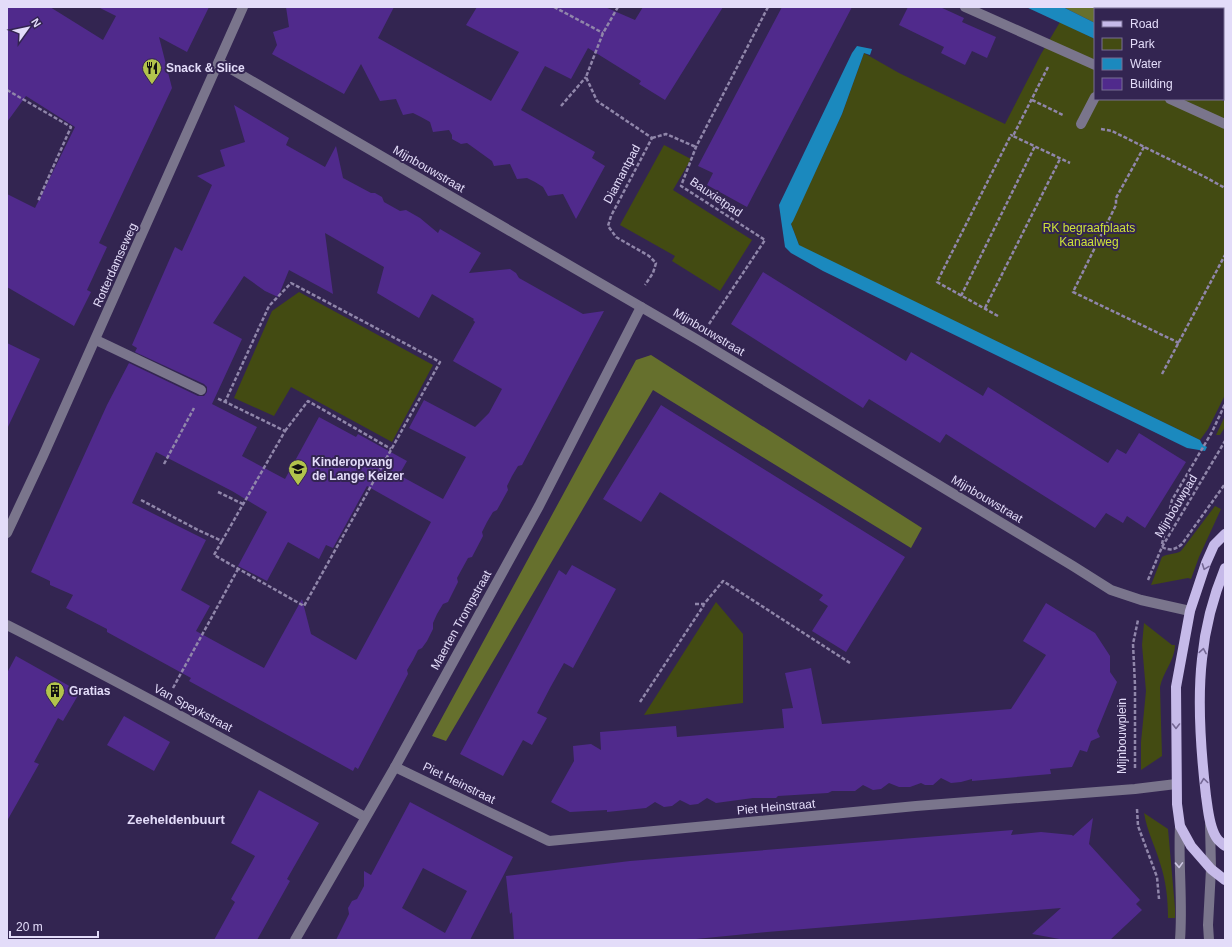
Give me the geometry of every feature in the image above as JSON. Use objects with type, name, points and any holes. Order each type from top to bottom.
[{"type":"main road","points":[[1225,534],[1214,545],[1206,563],[1190,611],[1176,687],[1176,784],[1180,826],[1192,846],[1211,869],[1225,880]]},
{"type":"main road","points":[[1225,568],[1218,585],[1209,617],[1202,660],[1200,708],[1203,772],[1209,820],[1216,837],[1225,846]]},
{"type":"street","name":"Rotterdamseweg","points":[[7,533],[96,340],[244,7]]},
{"type":"street","points":[[965,7],[1094,65]]},
{"type":"street","name":"Mijnbouwstraat","points":[[219,62],[698,340],[1111,590],[1141,600],[1190,611]]},
{"type":"street","points":[[1081,124],[1094,99]]},
{"type":"street","points":[[1172,100],[1225,124]]},
{"type":"street","name":"Maerten Trompstraat","points":[[295,940],[395,766],[539,506],[641,307]]},
{"type":"street","points":[[96,340],[202,391]]},
{"type":"street","name":"Van Speykstraat","points":[[7,625],[80,661],[365,817]]},
{"type":"street","name":"Piet Heinstraat","points":[[395,766],[549,841],[916,806],[1135,789],[1176,784]]},
{"type":"street","points":[[1209,820],[1211,869],[1209,940]]},
{"type":"street","points":[[1180,826],[1180,940]]},
{"type":"path","points":[[554,7],[603,33]]},
{"type":"path","points":[[561,106],[586,77],[603,33],[618,7]]},
{"type":"path","name":"Bauxietpad","points":[[698,340],[765,240],[682,186],[696,147],[768,7]]},
{"type":"path","points":[[998,316],[937,282],[1011,135],[1013,136],[1058,49]]},
{"type":"path","name":"Diamantpad","points":[[586,77],[597,101],[652,138],[610,216],[608,226],[616,237],[649,256],[656,263],[653,272],[642,288],[641,307]]},
{"type":"path","points":[[7,90],[71,127],[38,201]]},
{"type":"path","points":[[1032,100],[1081,124],[1112,131],[1225,188]]},
{"type":"path","points":[[652,138],[666,134],[696,147]]},
{"type":"path","points":[[1013,136],[1070,163]]},
{"type":"path","points":[[961,296],[1035,146]]},
{"type":"path","points":[[1144,147],[1116,198],[1116,205],[1073,292],[1179,343]]},
{"type":"path","points":[[985,308],[1060,158]]},
{"type":"path","points":[[1162,374],[1225,255]]},
{"type":"path","points":[[225,402],[269,306],[291,283],[440,362],[304,606],[214,555],[222,540],[285,431],[308,401],[391,449]]},
{"type":"path","points":[[164,464],[202,391],[285,431]]},
{"type":"path","name":"Mijnbouwpad","points":[[1162,547],[1172,500],[1212,432],[1225,404]]},
{"type":"path","name":"Mijnbouwpad","points":[[1162,547],[1225,441]]},
{"type":"path","points":[[1162,547],[1172,550],[1178,548],[1182,544],[1225,484]]},
{"type":"path","points":[[218,492],[243,504]]},
{"type":"path","points":[[140,500],[198,530],[222,540]]},
{"type":"path","name":"Mijnbouwplein","points":[[1159,905],[1157,877],[1138,826],[1135,789],[1136,685],[1133,644],[1141,600],[1162,547]]},
{"type":"path","points":[[163,706],[238,569]]},
{"type":"path","points":[[640,702],[704,604],[723,581],[850,663]]},
{"type":"path","points":[[695,604],[704,604]]},
{"type":"green space","points":[[1063,7],[1168,8],[1094,8],[1094,22]]},
{"type":"green space","name":"RK begraafplaats Kanaalweg","points":[[1060,22],[1094,39],[1094,100],[1222,100],[1225,102],[1225,395],[1208,429],[1200,440],[799,245],[791,224],[842,114],[864,53],[899,73],[1005,124],[1041,54]]},
{"type":"green space","points":[[1224,30],[1225,31],[1224,86]]},
{"type":"green space","points":[[664,145],[691,159],[673,190],[752,240],[720,291],[672,261],[675,256],[620,225]]},
{"type":"green space","points":[[299,292],[433,365],[392,442],[291,387],[274,416],[234,398],[272,311]]},
{"type":"green space","points":[[651,355],[922,528],[911,548],[653,390],[446,741],[432,736],[636,360]]},
{"type":"green space","points":[[1225,416],[1225,427],[1220,435],[1216,435]]},
{"type":"green space","points":[[1215,506],[1221,509],[1199,557],[1191,579],[1188,578],[1151,585],[1162,557],[1181,551]]},
{"type":"green space","points":[[716,602],[743,634],[743,703],[644,715]]},
{"type":"green space","points":[[1144,623],[1172,645],[1175,645],[1173,656],[1160,687],[1162,756],[1141,770],[1141,742],[1146,691],[1142,645]]},
{"type":"green space","points":[[1144,813],[1168,829],[1175,918],[1168,918],[1164,877]]},
{"type":"water","points":[[1026,7],[1063,7],[1094,22],[1094,39]]},
{"type":"water","points":[[857,46],[872,49],[870,55],[864,53],[842,114],[791,224],[799,245],[1200,440],[1202,444],[1207,447],[1205,451],[1187,448],[823,271],[791,253],[785,247],[779,205],[852,53]]},
{"type":"building","points":[[7,7],[50,7],[103,40],[116,16],[98,7],[209,7],[187,52],[159,37],[172,88],[99,243],[107,247],[87,290],[91,292],[74,326],[7,287],[7,194],[35,208],[75,127],[26,96],[7,122]]},
{"type":"building","points":[[286,7],[394,7],[378,38],[491,101],[519,52],[466,25],[477,7],[605,7],[635,20],[643,7],[723,7],[665,100],[639,84],[641,81],[588,48],[571,79],[545,66],[521,110],[595,152],[592,158],[605,166],[576,219],[563,194],[548,196],[543,187],[535,182],[527,178],[517,179],[510,164],[494,166],[492,161],[467,143],[461,144],[452,139],[452,135],[449,130],[433,132],[430,122],[413,113],[403,115],[396,99],[380,101],[361,64],[344,94],[272,54],[277,45],[273,32],[289,27]]},
{"type":"building","points":[[782,7],[852,7],[747,207],[707,185],[713,173],[698,166]]},
{"type":"building","points":[[908,7],[940,7],[964,18],[962,22],[996,37],[987,58],[972,51],[965,65],[941,53],[944,47],[899,25]]},
{"type":"building","points":[[234,105],[289,138],[286,145],[325,167],[336,146],[343,178],[371,193],[375,193],[382,197],[384,202],[400,211],[406,210],[420,218],[438,233],[440,229],[481,253],[469,273],[510,269],[516,273],[519,278],[583,314],[604,311],[522,465],[518,466],[507,486],[508,490],[497,510],[493,512],[487,522],[482,532],[483,536],[472,557],[468,558],[457,578],[458,582],[448,602],[443,604],[437,614],[433,623],[433,629],[427,641],[422,648],[418,650],[407,670],[408,674],[358,769],[355,767],[353,771],[189,681],[191,678],[107,632],[107,629],[66,608],[73,595],[50,585],[50,581],[31,572],[107,405],[129,363],[198,396],[204,396],[207,392],[207,387],[204,384],[135,352],[137,348],[132,345],[175,247],[182,251],[212,185],[197,176],[225,166],[220,150],[245,142]],"holes":[[[325,233],[384,267],[377,293],[419,318],[432,294],[474,319],[473,320],[475,322],[453,361],[502,389],[489,413],[475,427],[424,400],[409,428],[466,457],[443,499],[399,475],[407,461],[358,434],[356,437],[319,417],[285,479],[242,456],[257,427],[212,404],[242,339],[213,323],[244,276],[265,291],[278,297],[289,270],[333,294]],[[156,452],[232,491],[267,512],[238,566],[267,581],[288,542],[319,559],[326,545],[333,548],[367,486],[431,522],[356,660],[311,634],[302,599],[264,668],[196,631],[210,606],[181,590],[206,540],[132,503]]]},
{"type":"building","points":[[763,272],[906,361],[911,352],[983,396],[988,387],[1108,463],[1117,449],[1126,454],[1139,433],[1186,462],[1145,528],[1127,516],[1123,523],[1106,513],[1095,528],[946,434],[940,443],[869,399],[863,408],[731,324]]},
{"type":"building","points":[[7,343],[40,359],[7,429]]},
{"type":"building","points":[[661,405],[905,557],[846,652],[812,631],[828,606],[819,600],[823,595],[660,492],[641,522],[603,499]]},
{"type":"building","points":[[572,565],[616,589],[573,668],[564,663],[550,688],[537,713],[547,718],[532,745],[523,740],[503,776],[460,754],[559,570],[566,575]]},
{"type":"building","points":[[1046,603],[1095,633],[1110,656],[1110,672],[1117,682],[1097,731],[1100,737],[1091,741],[1087,752],[1080,750],[1072,767],[1050,769],[1051,774],[972,781],[972,779],[951,783],[941,778],[933,785],[925,785],[921,783],[910,787],[899,787],[889,783],[881,789],[873,790],[863,785],[855,791],[832,791],[828,793],[778,796],[776,798],[753,798],[716,803],[707,798],[698,804],[690,805],[680,800],[672,806],[664,807],[655,802],[646,808],[607,812],[607,810],[570,812],[551,802],[574,761],[573,746],[591,744],[601,750],[600,732],[676,726],[677,737],[784,728],[782,709],[793,708],[785,673],[811,668],[822,724],[1011,709],[1046,655],[1023,641]]},
{"type":"building","points":[[16,656],[80,692],[63,721],[58,718],[34,762],[39,764],[7,821],[7,673]]},
{"type":"building","points":[[124,716],[170,742],[154,771],[107,745]]},
{"type":"building","points":[[259,790],[319,823],[287,879],[290,881],[257,940],[214,940],[235,902],[231,899],[255,856],[231,843]]},
{"type":"building","points":[[410,802],[513,857],[470,940],[336,940],[349,914],[348,908],[352,901],[357,899],[364,886],[364,871],[371,875]],"holes":[[[423,868],[467,891],[445,933],[402,908]]]},
{"type":"building","points":[[1093,818],[1089,844],[1140,900],[1136,904],[1142,910],[1110,940],[1065,940],[1032,934],[1061,908],[767,932],[696,940],[514,940],[512,912],[510,914],[506,876],[630,861],[1013,830],[1011,835],[1041,832],[1073,836]]},
{"type":"tram line","points":[[1225,688],[1225,755]]},
{"type":"place","name":"Snack & Slice","points":[[152,85]]},
{"type":"place","name":"Kinderopvang de Lange Keizer","points":[[298,486]]},
{"type":"place","name":"Gratias","points":[[55,708]]},
{"type":"district","name":"Zeeheldenbuurt","points":[[176,819]]}]
